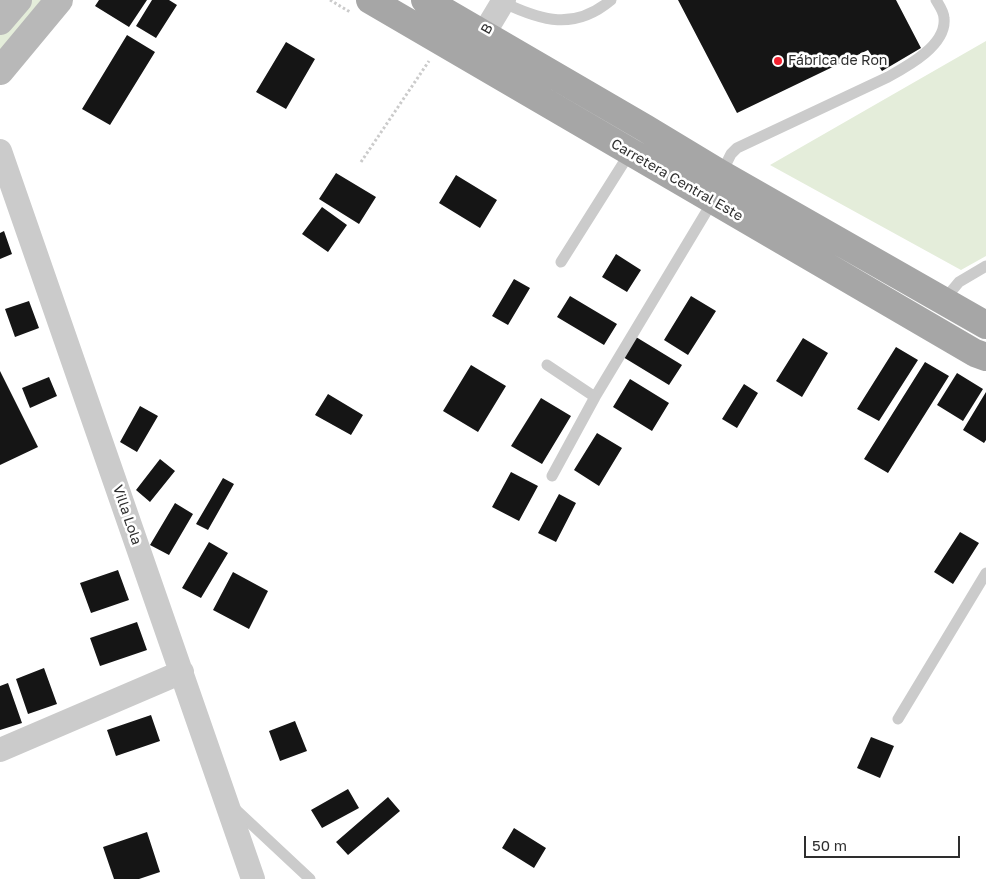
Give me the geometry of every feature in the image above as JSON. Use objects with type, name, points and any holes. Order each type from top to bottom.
[{"type":"main road","points":[[0,21],[18,0]]},
{"type":"main road","points":[[0,71],[59,0]]},
{"type":"main road","name":"Carretera Central Este","points":[[370,0],[470,58],[637,140],[721,174],[986,325]]},
{"type":"main road","name":"Carretera Central Este","points":[[425,0],[484,34],[637,140],[714,202],[982,351]]},
{"type":"street","name":"B","points":[[470,58],[503,1]]},
{"type":"street","name":"Villa Lola","points":[[0,151],[253,879]]},
{"type":"street","points":[[0,750],[182,672]]},
{"type":"lane","points":[[503,1],[532,16],[552,19],[575,19],[603,7],[611,0]]},
{"type":"lane","points":[[552,476],[595,397],[714,202],[721,174],[731,154],[737,148],[888,77],[912,63],[940,36],[944,26],[944,16],[936,0]]},
{"type":"lane","points":[[561,262],[637,140]]},
{"type":"lane","points":[[944,300],[959,282],[986,266]]},
{"type":"lane","points":[[547,365],[595,397]]},
{"type":"lane","points":[[898,719],[986,573]]},
{"type":"lane","points":[[225,799],[310,879]]},
{"type":"path","points":[[362,162],[429,60]]},
{"type":"green space","points":[[28,0],[44,0],[0,52],[0,33]]},
{"type":"green space","points":[[986,41],[986,256],[961,270],[770,165]]},
{"type":"building","points":[[99,0],[147,0],[129,27],[95,6]]},
{"type":"building","points":[[152,0],[169,0],[177,5],[156,38],[136,26]]},
{"type":"building","name":"Fábrica de Ron","points":[[678,0],[896,0],[921,48],[882,71],[868,50],[737,113]]},
{"type":"building","points":[[127,35],[155,52],[110,125],[82,109]]},
{"type":"building","points":[[286,42],[315,59],[286,109],[256,92]]},
{"type":"building","points":[[336,173],[376,197],[359,224],[319,199]]},
{"type":"building","points":[[456,175],[497,200],[480,228],[439,203]]},
{"type":"building","points":[[322,207],[347,225],[328,252],[302,234]]},
{"type":"building","points":[[4,231],[12,254],[0,259],[0,233]]},
{"type":"building","points":[[616,254],[641,270],[627,292],[602,277]]},
{"type":"building","points":[[514,279],[530,288],[508,325],[492,316]]},
{"type":"building","points":[[570,296],[617,324],[604,345],[557,317]]},
{"type":"building","points":[[691,296],[716,311],[688,355],[664,340]]},
{"type":"building","points":[[29,301],[39,328],[15,337],[5,309]]},
{"type":"building","points":[[636,337],[682,365],[669,385],[623,357]]},
{"type":"building","points":[[803,338],[828,353],[802,397],[776,381]]},
{"type":"building","points":[[896,347],[918,360],[879,421],[857,409]]},
{"type":"building","points":[[925,362],[949,376],[888,473],[864,459]]},
{"type":"building","points":[[471,365],[506,386],[478,432],[443,411]]},
{"type":"building","points":[[0,371],[38,447],[0,465]]},
{"type":"building","points":[[957,373],[983,389],[963,421],[937,405]]},
{"type":"building","points":[[49,377],[57,396],[30,408],[22,388]]},
{"type":"building","points":[[630,379],[669,403],[652,431],[613,407]]},
{"type":"building","points":[[744,384],[758,393],[737,428],[722,419]]},
{"type":"building","points":[[986,392],[986,440],[984,443],[963,430]]},
{"type":"building","points":[[328,394],[363,415],[351,435],[315,415]]},
{"type":"building","points":[[541,398],[571,416],[542,464],[511,446]]},
{"type":"building","points":[[140,406],[158,416],[137,452],[120,442]]},
{"type":"building","points":[[597,433],[622,448],[599,486],[574,470]]},
{"type":"building","points":[[160,459],[175,471],[150,502],[136,490]]},
{"type":"building","points":[[511,472],[538,486],[519,521],[492,507]]},
{"type":"building","points":[[223,478],[234,484],[208,530],[196,524]]},
{"type":"building","points":[[559,494],[576,503],[556,542],[538,533]]},
{"type":"building","points":[[175,503],[193,514],[169,555],[150,545]]},
{"type":"building","points":[[960,532],[979,543],[953,584],[934,572]]},
{"type":"building","points":[[209,542],[228,553],[201,598],[182,588]]},
{"type":"building","points":[[118,570],[129,600],[91,613],[80,583]]},
{"type":"building","points":[[233,572],[268,591],[249,629],[213,610]]},
{"type":"building","points":[[137,622],[147,650],[100,666],[90,638]]},
{"type":"building","points":[[44,668],[57,704],[28,714],[16,679]]},
{"type":"building","points":[[8,683],[22,723],[0,730],[0,686]]},
{"type":"building","points":[[151,715],[160,741],[116,756],[107,730]]},
{"type":"building","points":[[295,721],[307,751],[280,761],[269,731]]},
{"type":"building","points":[[871,737],[894,746],[880,778],[857,768]]},
{"type":"building","points":[[348,789],[359,808],[322,828],[311,810]]},
{"type":"building","points":[[388,797],[400,811],[348,855],[336,842]]},
{"type":"building","points":[[514,828],[546,848],[534,868],[502,848]]},
{"type":"building","points":[[147,832],[160,872],[139,879],[114,879],[103,847]]},
{"type":"place","name":"Fábrica de Ron","points":[[778,61]]}]
